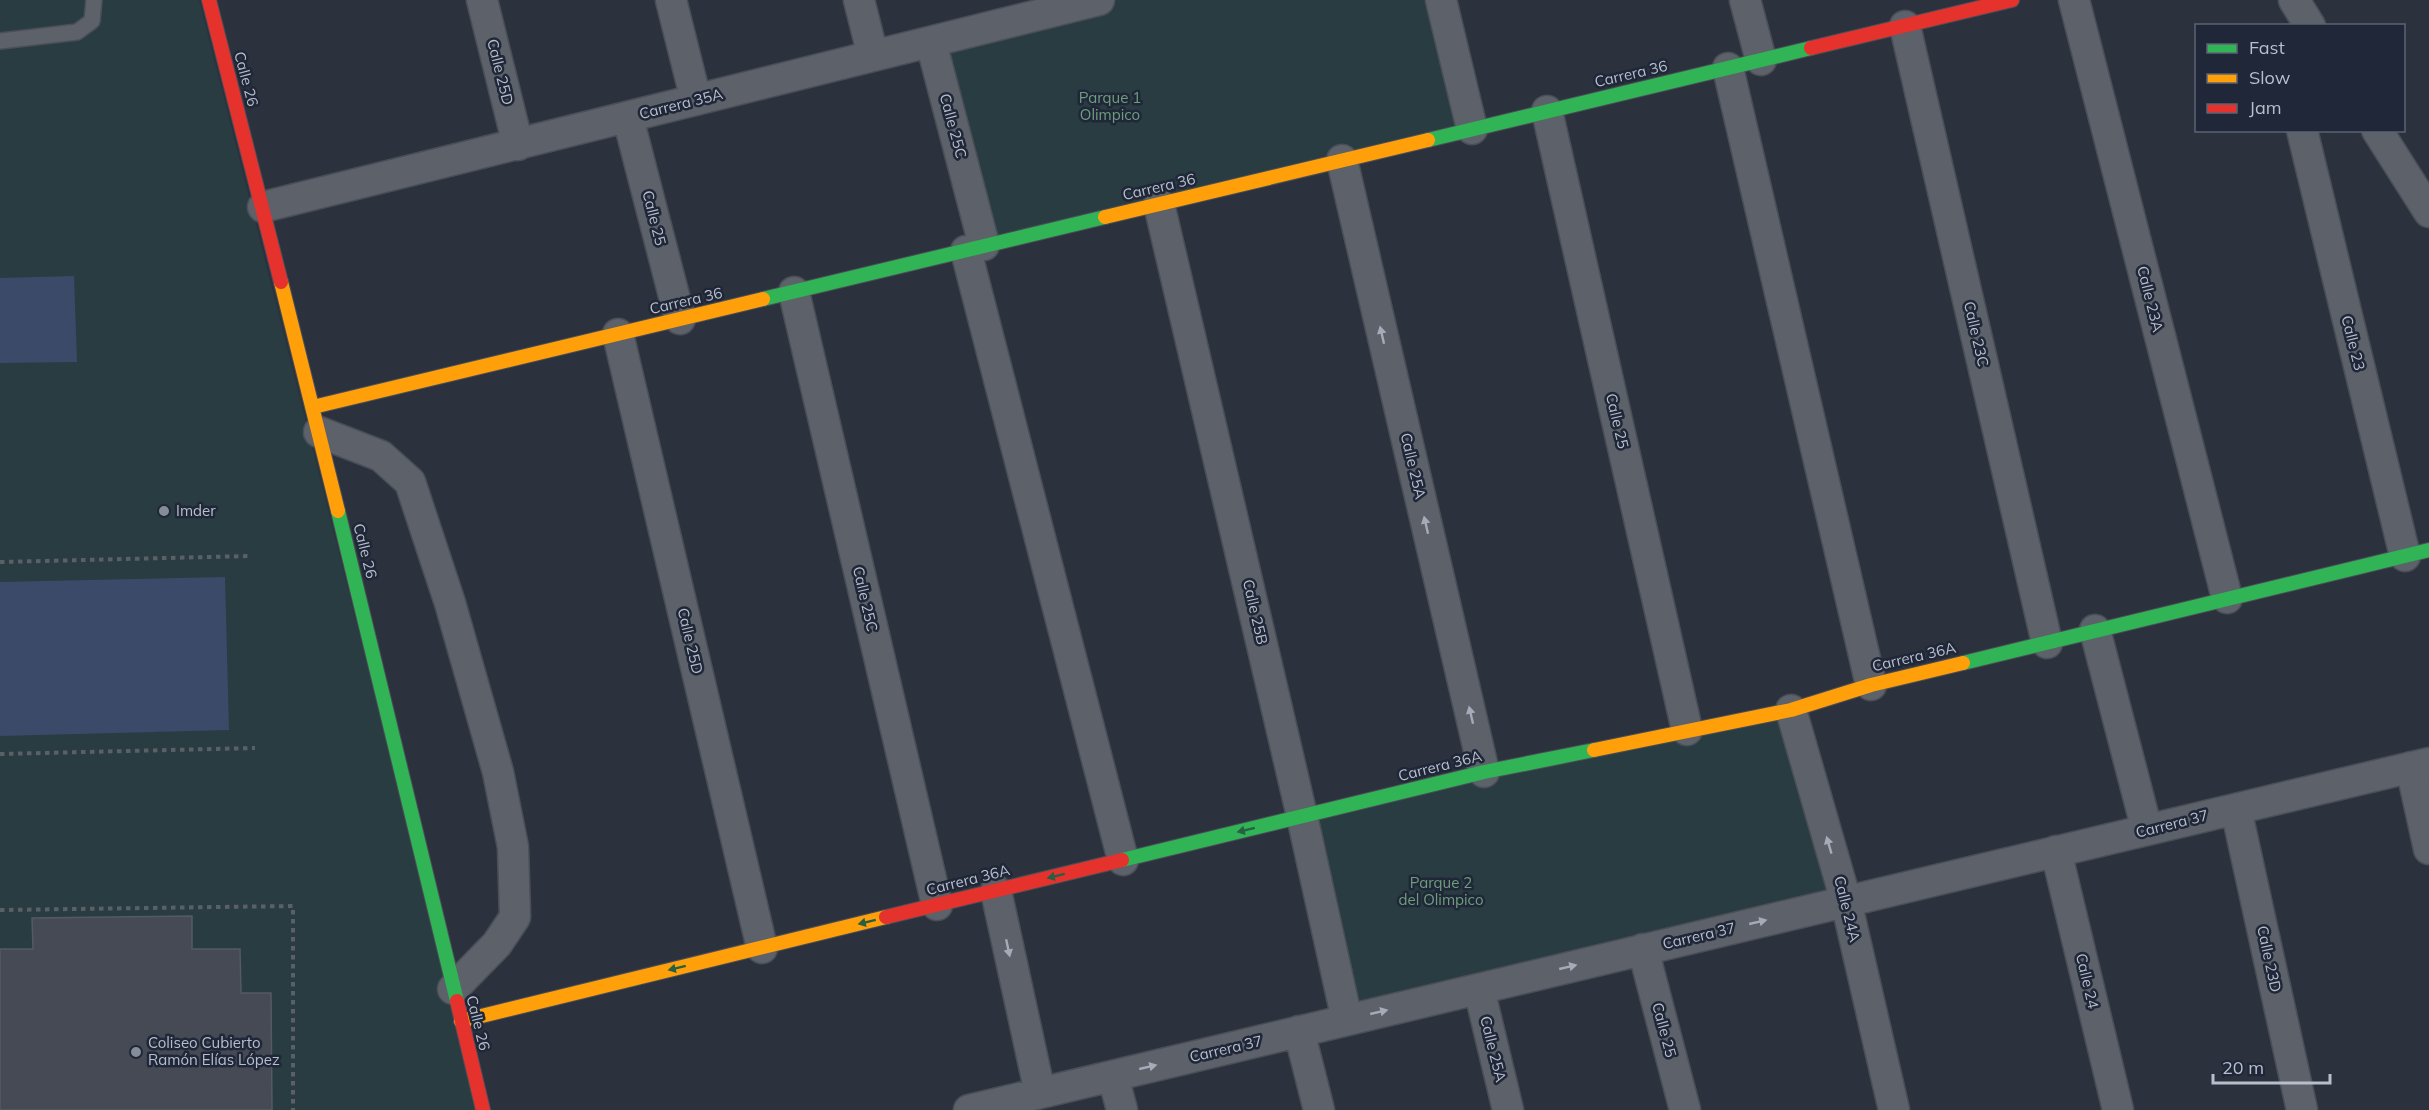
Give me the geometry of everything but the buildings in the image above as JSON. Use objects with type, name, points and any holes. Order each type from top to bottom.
[{"type":"street","name":"Calle 26","points":[[209,0],[316,420],[483,1110]]},
{"type":"street","name":"Calle 25D","points":[[482,0],[518,145]]},
{"type":"street","points":[[671,0],[696,100]]},
{"type":"street","points":[[859,0],[873,56]]},
{"type":"street","name":"Carrera 35A","points":[[263,207],[931,42],[1061,5],[1099,0]]},
{"type":"street","points":[[1442,0],[1472,129]]},
{"type":"street","points":[[1745,0],[1761,60]]},
{"type":"street","name":"Carrera 36","points":[[316,420],[618,334],[2012,0]]},
{"type":"street","name":"Calle 23A","points":[[2074,0],[2227,598]]},
{"type":"street","points":[[2294,0],[2309,24]]},
{"type":"street","name":"Calle 23C","points":[[1905,26],[2047,643]]},
{"type":"street","name":"Calle 25C","points":[[931,42],[975,248],[1123,860]]},
{"type":"street","points":[[1728,68],[1870,685]]},
{"type":"street","name":"Calle 25","points":[[1547,111],[1688,730]]},
{"type":"street","name":"Calle 25","points":[[628,117],[680,320]]},
{"type":"street","name":"Calle 23","points":[[2303,132],[2417,553]]},
{"type":"street","points":[[2378,132],[2429,212]]},
{"type":"street","name":"Calle 25A","points":[[1341,160],[1484,772]]},
{"type":"street","name":"Calle 25B","points":[[1159,204],[1302,816],[1347,1020]]},
{"type":"street","name":"Calle 25C","points":[[794,292],[937,905]]},
{"type":"street","name":"Calle 25D","points":[[618,334],[762,948]]},
{"type":"street","points":[[316,420],[381,456],[410,482],[450,603],[498,772],[513,847],[515,917],[497,944],[453,989]]},
{"type":"street","name":"Carrera 36A","points":[[461,1021],[1484,772],[1791,710],[1870,685],[2417,553]]},
{"type":"street","points":[[2095,630],[2147,830]]},
{"type":"street","name":"Calle 24A","points":[[1791,710],[1846,901],[1894,1110]]},
{"type":"street","points":[[2420,765],[2429,849]]},
{"type":"street","name":"Carrera 37","points":[[969,1110],[2420,765]]},
{"type":"street","name":"Calle 23D","points":[[2236,809],[2302,1110]]},
{"type":"street","name":"Calle 24","points":[[2056,851],[2118,1110]]},
{"type":"street","points":[[996,891],[1040,1093]]},
{"type":"street","name":"Calle 25","points":[[1643,949],[1685,1110]]},
{"type":"street","name":"Calle 25A","points":[[1479,988],[1508,1110]]},
{"type":"street","points":[[1299,1031],[1319,1110]]},
{"type":"street","points":[[1113,1076],[1122,1110]]},
{"type":"lane","points":[[0,41],[77,32],[92,21],[94,0]]},
{"type":"path","points":[[0,562],[250,556]]},
{"type":"path","points":[[0,754],[255,748]]},
{"type":"path","points":[[0,910],[293,906],[293,1110]]},
{"type":"green space","name":"Imder","points":[[0,0],[199,0],[480,1110],[0,1110]]},
{"type":"green space","name":"Parque 1 Olimpico","points":[[1100,0],[1441,0],[1472,129],[984,245],[931,42]]},
{"type":"green space","name":"Parque 2 del Olimpico","points":[[1791,710],[1846,901],[1347,1020],[1302,816]]},
{"type":"water","points":[[74,276],[77,362],[0,363],[0,278]]},
{"type":"water","points":[[225,577],[229,730],[0,736],[0,582]]},
{"type":"traffic: fast","points":[[1428,140],[1811,48]]},
{"type":"traffic: fast","points":[[763,299],[1105,217]]},
{"type":"traffic: fast","points":[[338,511],[457,1001]]},
{"type":"traffic: fast","points":[[1963,663],[2429,550]]},
{"type":"traffic: fast","points":[[1122,860],[1484,772],[1594,750]]},
{"type":"traffic: slow","points":[[1105,217],[1428,140]]},
{"type":"traffic: slow","points":[[281,282],[338,511]]},
{"type":"traffic: slow","points":[[313,407],[763,299]]},
{"type":"traffic: slow","points":[[1594,750],[1791,710],[1871,685],[1963,663]]},
{"type":"traffic: slow","points":[[461,1021],[886,917]]},
{"type":"traffic: jam","points":[[209,0],[281,282]]},
{"type":"traffic: jam","points":[[1811,48],[2012,0]]},
{"type":"traffic: jam","points":[[886,917],[1122,860]]},
{"type":"traffic: jam","points":[[457,1001],[483,1110]]},
{"type":"place","name":"Imder","points":[[164,511]]},
{"type":"place","name":"Coliseo Cubierto Ramón Elías López","points":[[136,1052]]}]
